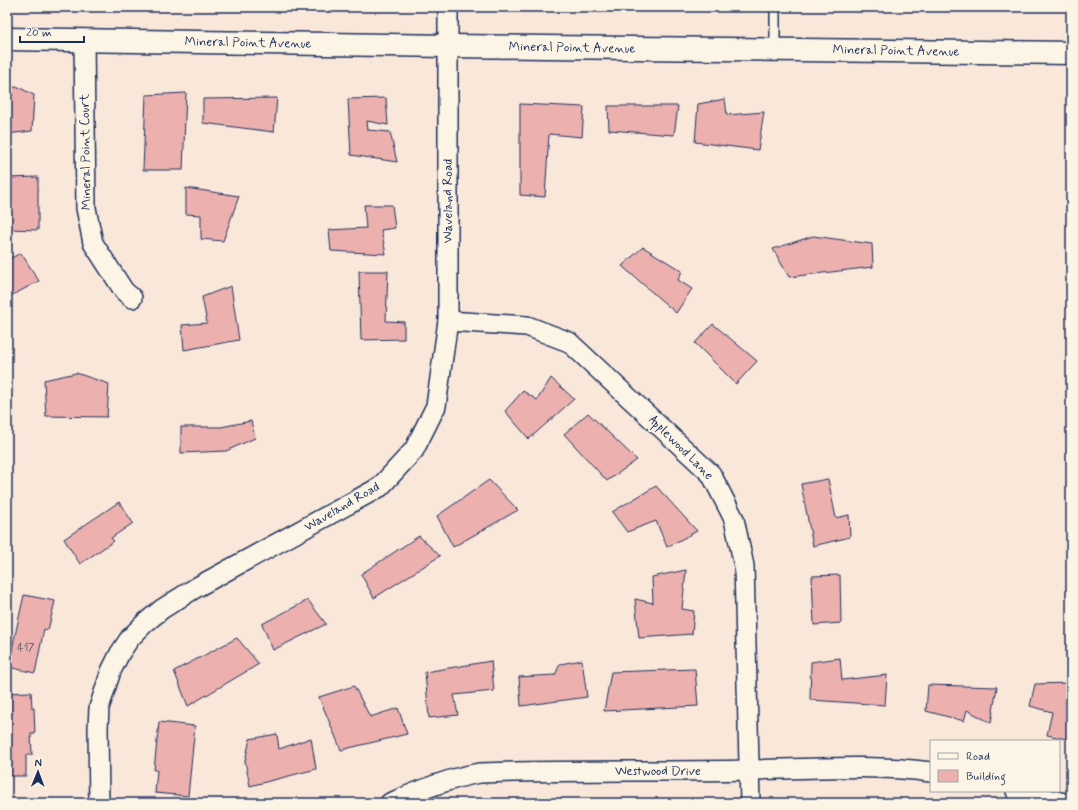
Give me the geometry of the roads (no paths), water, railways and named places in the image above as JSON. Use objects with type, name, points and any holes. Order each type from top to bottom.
[{"type":"street","name":"Waveland Road","points":[[99,803],[99,708],[110,671],[130,638],[145,623],[197,587],[380,487],[414,450],[436,406],[448,321],[448,7]]},
{"type":"street","name":"Mineral Point Avenue","points":[[7,39],[1071,53]]},
{"type":"street","name":"Mineral Point Court","points":[[79,40],[86,208],[93,243],[124,291],[132,298]]},
{"type":"street","name":"Applewood Lane","points":[[448,321],[526,326],[569,342],[711,474],[734,519],[744,566],[750,803]]},
{"type":"street","name":"Westwood Drive","points":[[390,803],[440,783],[467,775],[480,773],[860,768],[893,768],[930,772]]},
{"type":"street","points":[[1020,792],[1064,803]]},
{"type":"lane","points":[[775,7],[775,50]]}]
